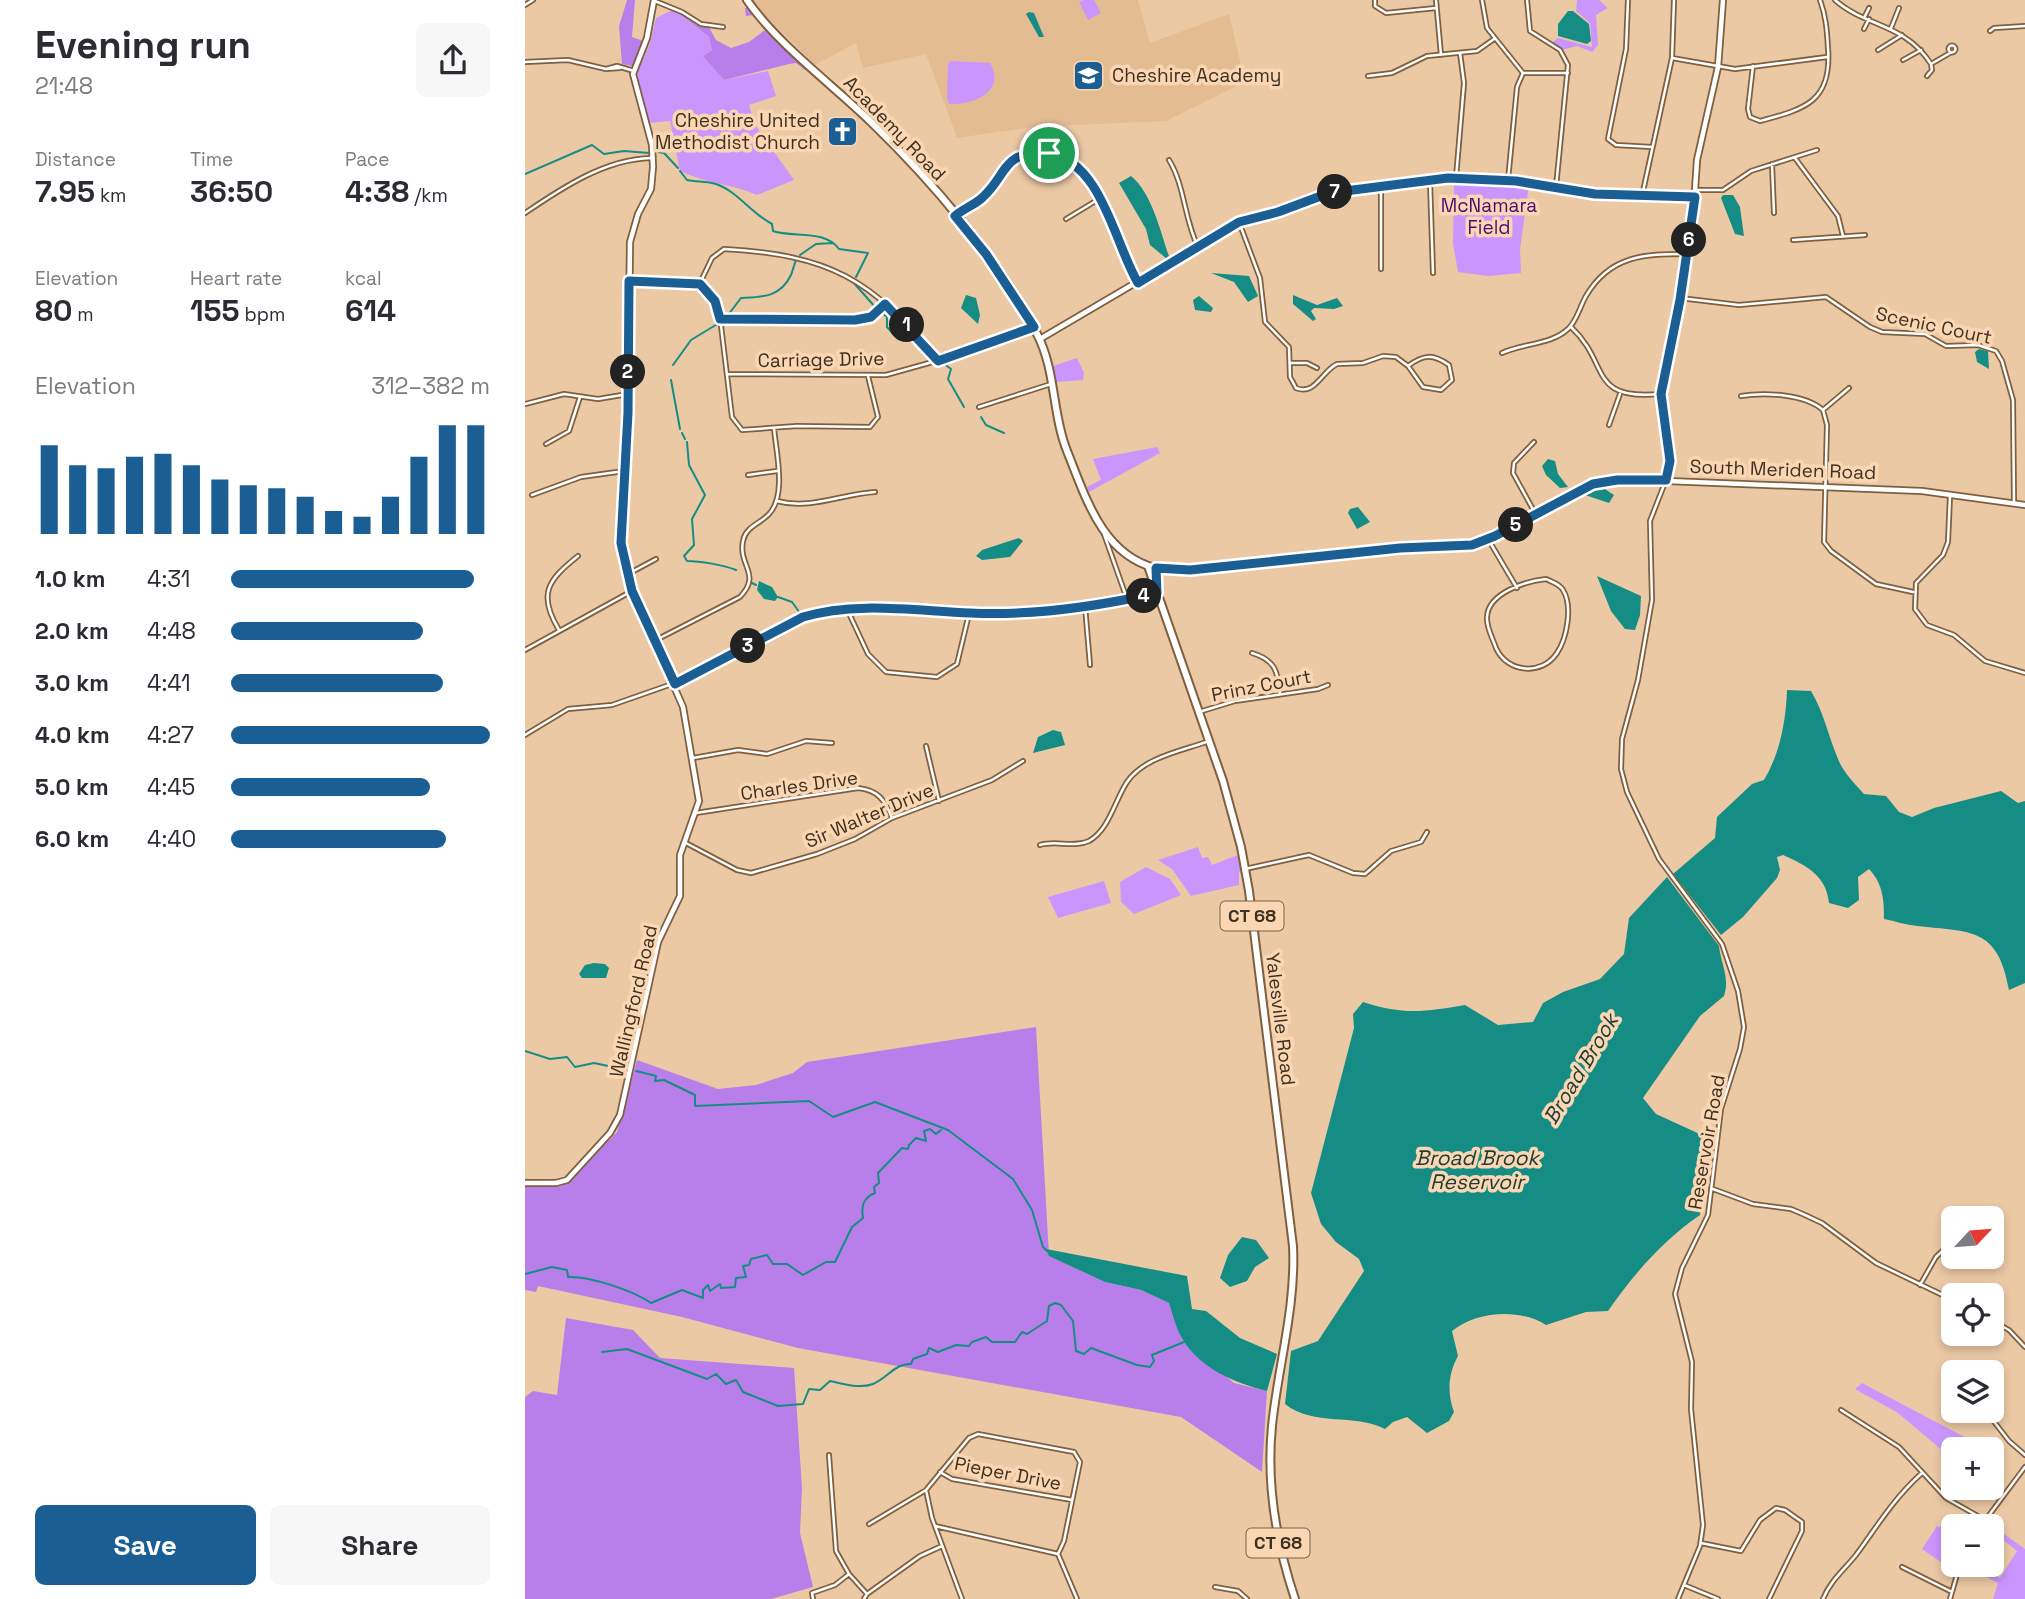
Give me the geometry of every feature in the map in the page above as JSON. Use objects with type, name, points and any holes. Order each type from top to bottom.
[{"type":"main road","name":"Academy Road","points":[[747,0],[766,23],[884,136],[986,254],[1040,339],[1061,435],[1104,534]]},
{"type":"main road","name":"South Meriden Road","points":[[1104,534],[1126,555],[1152,567]]},
{"type":"main road","name":"Yalesville Road","points":[[1152,567],[1157,593],[1234,819],[1245,869],[1293,1260],[1292,1304],[1273,1419],[1270,1472],[1273,1519],[1295,1599]]},
{"type":"street","points":[[525,5],[533,0]]},
{"type":"street","points":[[1375,0],[1375,6],[1386,13],[1436,8]]},
{"type":"street","points":[[1436,0],[1441,55]]},
{"type":"street","points":[[1482,0],[1487,28],[1523,73],[1568,73]]},
{"type":"street","points":[[1527,0],[1530,31],[1560,50],[1566,57],[1568,73],[1556,187]]},
{"type":"street","points":[[1628,0],[1626,49],[1608,139],[1616,145],[1652,147]]},
{"type":"street","points":[[1642,196],[1672,58],[1674,0]]},
{"type":"street","points":[[1666,480],[1670,461],[1661,394],[1680,298],[1695,197],[1697,160],[1718,67],[1723,0]]},
{"type":"street","points":[[1753,66],[1748,108],[1751,117],[1760,121],[1791,113],[1814,101],[1827,80],[1829,57],[1826,18],[1820,0]]},
{"type":"street","points":[[1835,0],[1846,10],[1891,28],[1917,47],[1931,64],[1932,70],[1927,76]]},
{"type":"street","points":[[525,62],[568,60],[606,69],[634,71],[647,38],[654,1],[682,12],[701,24],[723,27]]},
{"type":"street","points":[[1865,16],[1869,8]]},
{"type":"street","points":[[1891,28],[1899,8]]},
{"type":"street","points":[[1864,29],[1870,18]]},
{"type":"street","points":[[1990,31],[1993,28],[2025,26]]},
{"type":"street","points":[[1878,50],[1902,35]]},
{"type":"street","points":[[1368,76],[1392,73],[1417,59],[1476,51],[1494,39]]},
{"type":"street","points":[[1917,47],[1922,40]]},
{"type":"street","points":[[1903,60],[1921,51]]},
{"type":"street","points":[[1931,64],[1950,52]]},
{"type":"street","points":[[1456,178],[1464,83],[1460,53]]},
{"type":"street","points":[[1672,58],[1718,67],[1753,66],[1829,57]]},
{"type":"street","name":"Wallingford Road","points":[[525,1183],[556,1184],[567,1180],[618,1121],[658,942],[680,896],[679,859],[699,797],[687,719],[675,683],[632,591],[621,543],[628,394],[631,236],[651,188],[653,158],[634,71]]},
{"type":"street","points":[[1508,180],[1517,87],[1523,73]]},
{"type":"street","points":[[1695,190],[1723,190],[1751,171],[1817,150]]},
{"type":"street","points":[[955,216],[984,196],[1007,166],[1033,154],[1054,154],[1073,162],[1085,174],[1138,283]]},
{"type":"street","points":[[525,213],[550,196],[613,164],[627,159],[653,158]]},
{"type":"street","points":[[1795,158],[1838,216],[1843,236]]},
{"type":"street","points":[[1169,160],[1175,170],[1186,221],[1198,247]]},
{"type":"street","points":[[1772,164],[1775,213]]},
{"type":"street","points":[[1430,178],[1433,273]]},
{"type":"street","points":[[1040,339],[1239,222],[1278,212],[1329,193],[1430,178],[1456,178],[1508,180],[1595,194],[1695,197]]},
{"type":"street","points":[[1381,187],[1381,269]]},
{"type":"street","points":[[1066,219],[1099,200]]},
{"type":"street","points":[[1239,222],[1260,278],[1265,322],[1289,347],[1291,382],[1303,390],[1312,388],[1337,364],[1363,363],[1387,356],[1408,366],[1423,387],[1441,390],[1452,380],[1449,365],[1435,357],[1423,356],[1408,366]]},
{"type":"street","points":[[1793,240],[1865,235]]},
{"type":"street","points":[[700,284],[712,258],[724,249],[791,255],[834,268],[859,283],[885,304],[938,361]]},
{"type":"street","points":[[1502,353],[1552,339],[1571,327],[1586,296],[1612,268],[1643,254],[1686,254]]},
{"type":"street","points":[[629,281],[700,284],[715,301],[720,319],[732,417],[737,427],[750,431],[774,428],[870,427],[878,417],[868,376]]},
{"type":"street","name":"Scenic Court","points":[[1680,298],[1739,305],[1826,297],[1870,327],[1882,332],[1925,334],[1947,346],[1979,345],[1996,351],[2002,361],[2013,400],[2014,503]]},
{"type":"street","points":[[720,319],[855,320],[871,317],[885,304]]},
{"type":"street","name":"Carriage Drive","points":[[727,374],[868,376],[938,361],[1034,327]]},
{"type":"street","points":[[1571,327],[1589,348],[1596,368],[1607,383],[1621,394],[1661,394]]},
{"type":"street","points":[[1290,363],[1307,363],[1317,368]]},
{"type":"street","points":[[979,407],[1051,384]]},
{"type":"street","points":[[1822,410],[1849,387]]},
{"type":"street","points":[[525,404],[564,394],[598,399],[628,394]]},
{"type":"street","points":[[1609,425],[1621,394]]},
{"type":"street","points":[[1741,396],[1752,394],[1805,400],[1822,410],[1827,425],[1822,535],[1827,547],[1876,584],[1913,592]]},
{"type":"street","points":[[546,444],[569,431],[580,397]]},
{"type":"street","points":[[656,640],[740,597],[749,587],[750,573],[744,557],[743,541],[751,526],[769,515],[777,501],[774,428]]},
{"type":"street","points":[[1534,442],[1514,463],[1513,473],[1535,513]]},
{"type":"street","points":[[533,495],[581,477],[624,471]]},
{"type":"street","points":[[748,475],[777,471]]},
{"type":"street","name":"South Meriden Road","points":[[1152,567],[1190,570],[1400,548],[1462,546],[1489,539],[1576,491],[1601,482],[1666,480],[1950,493],[2025,505]]},
{"type":"street","name":"Reservoir Road","points":[[1666,480],[1650,521],[1652,600],[1638,680],[1622,739],[1621,763],[1627,792],[1659,859],[1722,944],[1741,1004],[1743,1040],[1724,1094],[1708,1216],[1682,1268],[1675,1294],[1692,1362],[1691,1409],[1703,1525],[1701,1543]]},
{"type":"street","points":[[777,501],[802,506],[853,494],[875,492]]},
{"type":"street","points":[[1950,493],[1948,542],[1943,555],[1923,572],[1913,592],[1915,609],[1927,625],[1954,635],[1985,661],[2025,673]]},
{"type":"street","name":"Academy Road","points":[[1104,534],[1127,599]]},
{"type":"street","points":[[1489,539],[1517,588]]},
{"type":"street","points":[[559,630],[547,606],[548,590],[560,570],[578,556]]},
{"type":"street","points":[[628,574],[656,559]]},
{"type":"street","points":[[1546,579],[1557,584],[1565,594],[1567,620],[1557,652],[1547,663],[1534,668],[1518,668],[1507,663],[1499,655],[1487,623],[1488,610],[1493,602],[1517,588],[1546,579]]},
{"type":"street","points":[[525,650],[632,591]]},
{"type":"street","points":[[525,735],[561,712],[579,707],[612,705],[675,683],[803,617],[847,610],[1033,613],[1157,593]]},
{"type":"street","points":[[1085,606],[1090,665]]},
{"type":"street","points":[[847,610],[868,654],[878,667],[897,675],[937,677],[957,664],[969,613]]},
{"type":"street","points":[[1252,653],[1273,663],[1278,671],[1280,694]]},
{"type":"street","name":"Prinz Court","points":[[1199,712],[1235,701],[1328,685]]},
{"type":"street","points":[[693,758],[738,750],[767,754],[806,741],[832,743]]},
{"type":"street","points":[[1040,845],[1075,845],[1088,841],[1098,834],[1128,781],[1140,769],[1209,741]]},
{"type":"street","points":[[926,746],[939,801]]},
{"type":"street","name":"Sir Walter Drive","points":[[683,842],[737,870],[751,873],[817,854],[892,818],[992,780],[1023,761]]},
{"type":"street","name":"Charles Drive","points":[[695,813],[857,788],[869,789],[880,796],[892,818]]},
{"type":"street","points":[[1245,869],[1308,855],[1353,873],[1365,873],[1391,851],[1421,842],[1427,832]]},
{"type":"street","points":[[1713,1189],[1753,1204],[1790,1209],[1805,1215],[1822,1223],[1876,1263],[1941,1294]]},
{"type":"street","points":[[1920,1284],[1941,1252]]},
{"type":"street","points":[[2004,1327],[2025,1347]]},
{"type":"street","points":[[1841,1410],[1899,1447],[1945,1498],[1974,1514]]},
{"type":"street","points":[[1995,1423],[2009,1441],[2025,1455]]},
{"type":"street","points":[[869,1524],[926,1490],[973,1435],[1074,1451],[1080,1462],[1064,1541],[1058,1554],[1077,1599]]},
{"type":"street","points":[[829,1455],[834,1541],[839,1559],[867,1594]]},
{"type":"street","points":[[1989,1514],[2025,1466]]},
{"type":"street","name":"Pieper Drive","points":[[940,1472],[952,1479],[1072,1500]]},
{"type":"street","points":[[1822,1599],[1833,1579],[1853,1558],[1893,1500],[1922,1473]]},
{"type":"street","points":[[926,1490],[935,1526],[962,1599]]},
{"type":"street","points":[[1678,1599],[1701,1543],[1741,1551],[1757,1523],[1776,1507],[1802,1522],[1802,1531],[1769,1599]]},
{"type":"street","points":[[935,1526],[1058,1554]]},
{"type":"street","points":[[864,1599],[919,1556],[942,1546]]},
{"type":"street","points":[[1902,1567],[1952,1592]]},
{"type":"street","points":[[813,1599],[812,1593],[835,1584],[849,1574]]},
{"type":"street","points":[[1950,1599],[1956,1577]]},
{"type":"street","points":[[1684,1585],[1718,1599]]},
{"type":"street","points":[[1215,1587],[1238,1591],[1247,1599]]},
{"type":"shaded area","points":[[627,0],[635,0],[632,37],[643,41],[633,66],[622,64],[619,26]]},
{"type":"shaded area","name":"Cheshire Academy","points":[[750,0],[1138,0],[1150,43],[1229,14],[1245,82],[1166,121],[1032,127],[957,138],[926,54],[863,68],[856,43],[815,65]]},
{"type":"shaded area","points":[[745,8],[749,8],[811,69],[805,70],[796,63],[724,80],[703,56],[712,50],[709,37],[674,9],[700,27],[709,27],[716,40],[731,48],[749,42],[765,30],[753,15],[746,16]]},
{"type":"shaded area","points":[[1036,1027],[1049,1255],[1105,1282],[1141,1290],[1169,1303],[1182,1339],[1234,1383],[1267,1391],[1262,1472],[1181,1417],[798,1348],[682,1317],[538,1286],[536,1292],[525,1290],[525,1186],[561,1186],[568,1182],[617,1132],[637,1060],[718,1089],[756,1085],[793,1073],[807,1062]]},
{"type":"shaded area","points":[[566,1318],[633,1330],[660,1358],[794,1368],[802,1488],[800,1533],[813,1587],[771,1599],[525,1599],[525,1397],[533,1391],[557,1395]]},
{"type":"green space","points":[[1094,0],[1101,13],[1088,20],[1079,2]]},
{"type":"green space","points":[[1577,0],[1599,0],[1608,8],[1596,15],[1598,45],[1592,52],[1577,46],[1562,50],[1551,43],[1558,38],[1592,47],[1590,23],[1576,11]]},
{"type":"green space","points":[[674,9],[709,37],[712,50],[704,55],[724,80],[768,71],[776,96],[749,105],[755,125],[794,180],[757,195],[680,171],[670,121],[648,123],[637,74],[650,43],[656,18]]},
{"type":"green space","points":[[951,61],[990,63],[994,73],[991,89],[977,99],[949,104],[948,64]]},
{"type":"green space","name":"McNamara Field","points":[[1454,179],[1529,185],[1520,249],[1521,273],[1488,276],[1458,272],[1453,244]]},
{"type":"green space","points":[[1077,358],[1084,373],[1083,380],[1055,382],[1053,366]]},
{"type":"green space","points":[[1157,447],[1160,453],[1089,492],[1087,487],[1101,480],[1093,459]]},
{"type":"green space","points":[[1198,847],[1202,858],[1208,857],[1212,865],[1238,855],[1241,871],[1239,885],[1191,896],[1172,869],[1158,860]]},
{"type":"green space","points":[[1146,867],[1170,879],[1181,895],[1134,914],[1121,902],[1120,882]]},
{"type":"green space","points":[[1104,881],[1111,903],[1058,918],[1048,897]]},
{"type":"green space","points":[[1862,1383],[1965,1437],[1941,1437],[1941,1449],[1898,1413],[1855,1389]]},
{"type":"green space","points":[[1937,1526],[1941,1527],[1941,1562],[1922,1549]]},
{"type":"green space","points":[[2004,1534],[2025,1549],[2025,1599],[1993,1599],[1998,1583],[1987,1577],[2004,1577],[2004,1572],[2017,1551],[2004,1541]]},
{"type":"water","points":[[1568,11],[1573,11],[1589,24],[1591,41],[1587,44],[1558,36],[1558,24]]},
{"type":"water","points":[[1034,13],[1044,37],[1039,37],[1026,14]]},
{"type":"water","points":[[1131,176],[1150,202],[1169,256],[1167,259],[1150,245],[1146,229],[1119,183]]},
{"type":"water","points":[[1723,195],[1733,195],[1740,207],[1744,236],[1735,234],[1721,198]]},
{"type":"water","points":[[1211,273],[1249,276],[1258,296],[1248,302],[1234,282]]},
{"type":"water","points":[[966,295],[976,298],[980,315],[978,324],[961,308]]},
{"type":"water","points":[[1293,295],[1317,305],[1337,298],[1343,306],[1334,309],[1314,308],[1311,311],[1316,319],[1313,321],[1293,304]]},
{"type":"water","points":[[1199,296],[1213,308],[1211,312],[1195,310],[1193,300]]},
{"type":"water","points":[[1979,349],[1988,351],[1989,369],[1977,362],[1975,352]]},
{"type":"water","points":[[1548,459],[1555,461],[1558,474],[1568,487],[1560,488],[1546,475],[1542,466]]},
{"type":"water","points":[[1605,489],[1614,495],[1609,503],[1585,495],[1588,491]]},
{"type":"water","points":[[1358,507],[1370,522],[1357,529],[1348,513],[1350,509]]},
{"type":"water","points":[[1019,538],[1023,541],[1010,557],[982,560],[976,556],[982,550]]},
{"type":"water","points":[[1597,576],[1641,596],[1640,615],[1635,630],[1625,629],[1611,611]]},
{"type":"water","points":[[759,581],[772,587],[778,597],[775,601],[764,599],[757,590]]},
{"type":"water","points":[[1787,690],[1811,691],[1846,773],[1864,794],[1886,796],[1899,812],[1912,817],[1934,808],[2001,791],[2018,803],[2025,801],[2025,983],[2009,990],[1998,954],[1979,937],[1967,932],[1884,919],[1882,892],[1869,869],[1858,877],[1859,900],[1848,908],[1829,903],[1819,878],[1783,855],[1777,857],[1780,870],[1777,878],[1743,917],[1721,935],[1673,874],[1715,838],[1717,817],[1752,784],[1764,780],[1781,736]]},
{"type":"water","points":[[1053,730],[1061,732],[1065,745],[1033,753],[1038,737]]},
{"type":"water","name":"Broad Brook Reservoir","points":[[1667,877],[1719,946],[1726,977],[1724,996],[1700,1016],[1643,1098],[1656,1114],[1704,1136],[1709,1153],[1700,1215],[1649,1259],[1608,1311],[1586,1312],[1546,1325],[1524,1316],[1498,1314],[1473,1319],[1452,1331],[1458,1356],[1450,1384],[1454,1412],[1449,1421],[1427,1433],[1407,1417],[1393,1422],[1385,1429],[1373,1424],[1309,1415],[1285,1404],[1291,1351],[1318,1341],[1364,1271],[1359,1259],[1336,1242],[1321,1224],[1311,1193],[1354,1028],[1353,1014],[1363,1002],[1390,1009],[1414,1011],[1465,1005],[1498,1025],[1533,1022],[1543,1003],[1563,992],[1600,979],[1624,954],[1629,918]]},
{"type":"water","points":[[605,964],[609,968],[606,978],[582,978],[579,974],[585,965]]},
{"type":"water","points":[[1242,1237],[1256,1240],[1269,1258],[1255,1267],[1247,1281],[1230,1287],[1220,1278],[1228,1255]]},
{"type":"water","points":[[1046,1249],[1187,1276],[1192,1309],[1206,1311],[1240,1338],[1277,1354],[1267,1391],[1231,1379],[1199,1359],[1181,1336],[1169,1303],[1141,1290],[1105,1282],[1049,1256]]},
{"type":"waterway","points":[[525,174],[592,145],[604,154],[624,151],[649,153]]},
{"type":"waterway","points":[[658,152],[664,153],[678,168]]},
{"type":"waterway","points":[[680,171],[687,180],[724,187],[772,224],[773,231],[817,236],[833,243],[839,249],[868,253],[856,277]]},
{"type":"waterway","points":[[800,255],[816,244],[833,243]]},
{"type":"waterway","points":[[728,315],[741,298],[769,295],[781,288],[787,283],[797,258]]},
{"type":"waterway","points":[[853,282],[876,308]]},
{"type":"waterway","points":[[882,313],[887,317],[887,327],[898,339],[910,339],[923,351]]},
{"type":"waterway","points":[[673,365],[691,340],[719,323]]},
{"type":"waterway","points":[[943,363],[951,369],[948,379],[964,407]]},
{"type":"waterway","points":[[671,380],[680,429]]},
{"type":"waterway","points":[[981,417],[986,425],[1004,433]]},
{"type":"waterway","points":[[682,433],[685,439]]},
{"type":"waterway","points":[[687,442],[689,465],[705,495],[692,519],[694,545],[684,556],[687,561],[736,570]]},
{"type":"waterway","points":[[752,583],[756,585]]},
{"type":"waterway","points":[[778,597],[792,602],[800,613]]},
{"type":"waterway","name":"Broad Brook","points":[[525,1051],[550,1059],[567,1057],[575,1067],[594,1063],[627,1070]]},
{"type":"waterway","name":"Broad Brook","points":[[636,1071],[656,1076],[655,1081],[664,1080],[695,1095],[695,1106],[809,1101],[833,1117],[875,1102],[948,1130],[1013,1179],[1032,1210],[1043,1247],[1047,1251]]},
{"type":"waterway","points":[[525,1274],[552,1267],[567,1270],[568,1277],[611,1285],[651,1303],[682,1290],[703,1298],[703,1290],[708,1285],[710,1291],[720,1284],[721,1288],[735,1287],[736,1278],[746,1277],[743,1266],[749,1265],[751,1259],[767,1255],[773,1264],[787,1264],[803,1275],[826,1262],[835,1262],[852,1227],[863,1218],[864,1203],[875,1193],[874,1187],[879,1183],[878,1173],[902,1148],[908,1149],[916,1138],[926,1141],[924,1131],[930,1129],[936,1134],[941,1130]]},
{"type":"waterway","points":[[602,1352],[627,1349],[707,1379],[716,1374],[726,1384],[736,1380],[743,1392],[778,1406],[803,1404],[809,1389],[820,1390],[830,1381],[857,1386],[873,1384],[896,1368],[911,1364],[913,1359],[927,1354],[929,1348],[938,1352],[956,1345],[969,1346],[972,1342],[986,1337],[992,1342],[1015,1342],[1022,1332],[1027,1334],[1047,1321],[1049,1306],[1055,1303],[1061,1305],[1073,1321],[1076,1351],[1084,1354],[1091,1348],[1150,1367],[1154,1361],[1152,1355],[1184,1342]]},
{"type":"place","name":"Cheshire Academy","points":[[1089,75]]},
{"type":"place","name":"Cheshire United Methodist Church","points":[[843,131]]},
{"type":"route","points":[[1049,153],[1073,162],[1090,180],[1138,283],[1239,222],[1278,212],[1329,193],[1414,180],[1448,178],[1516,181],[1581,193],[1695,197],[1680,300],[1661,394],[1670,461],[1668,477],[1666,480],[1617,480],[1593,484],[1495,536],[1472,545],[1422,546],[1190,570],[1156,568],[1157,593],[1033,613],[938,610],[820,612],[803,617],[675,684],[632,591],[621,543],[628,413],[629,281],[681,281],[700,284],[715,301],[720,319],[855,320],[871,317],[885,304],[938,361],[972,351],[1034,327],[986,254],[955,216],[984,196],[999,174],[1011,163],[1030,154],[1049,153]]}]
